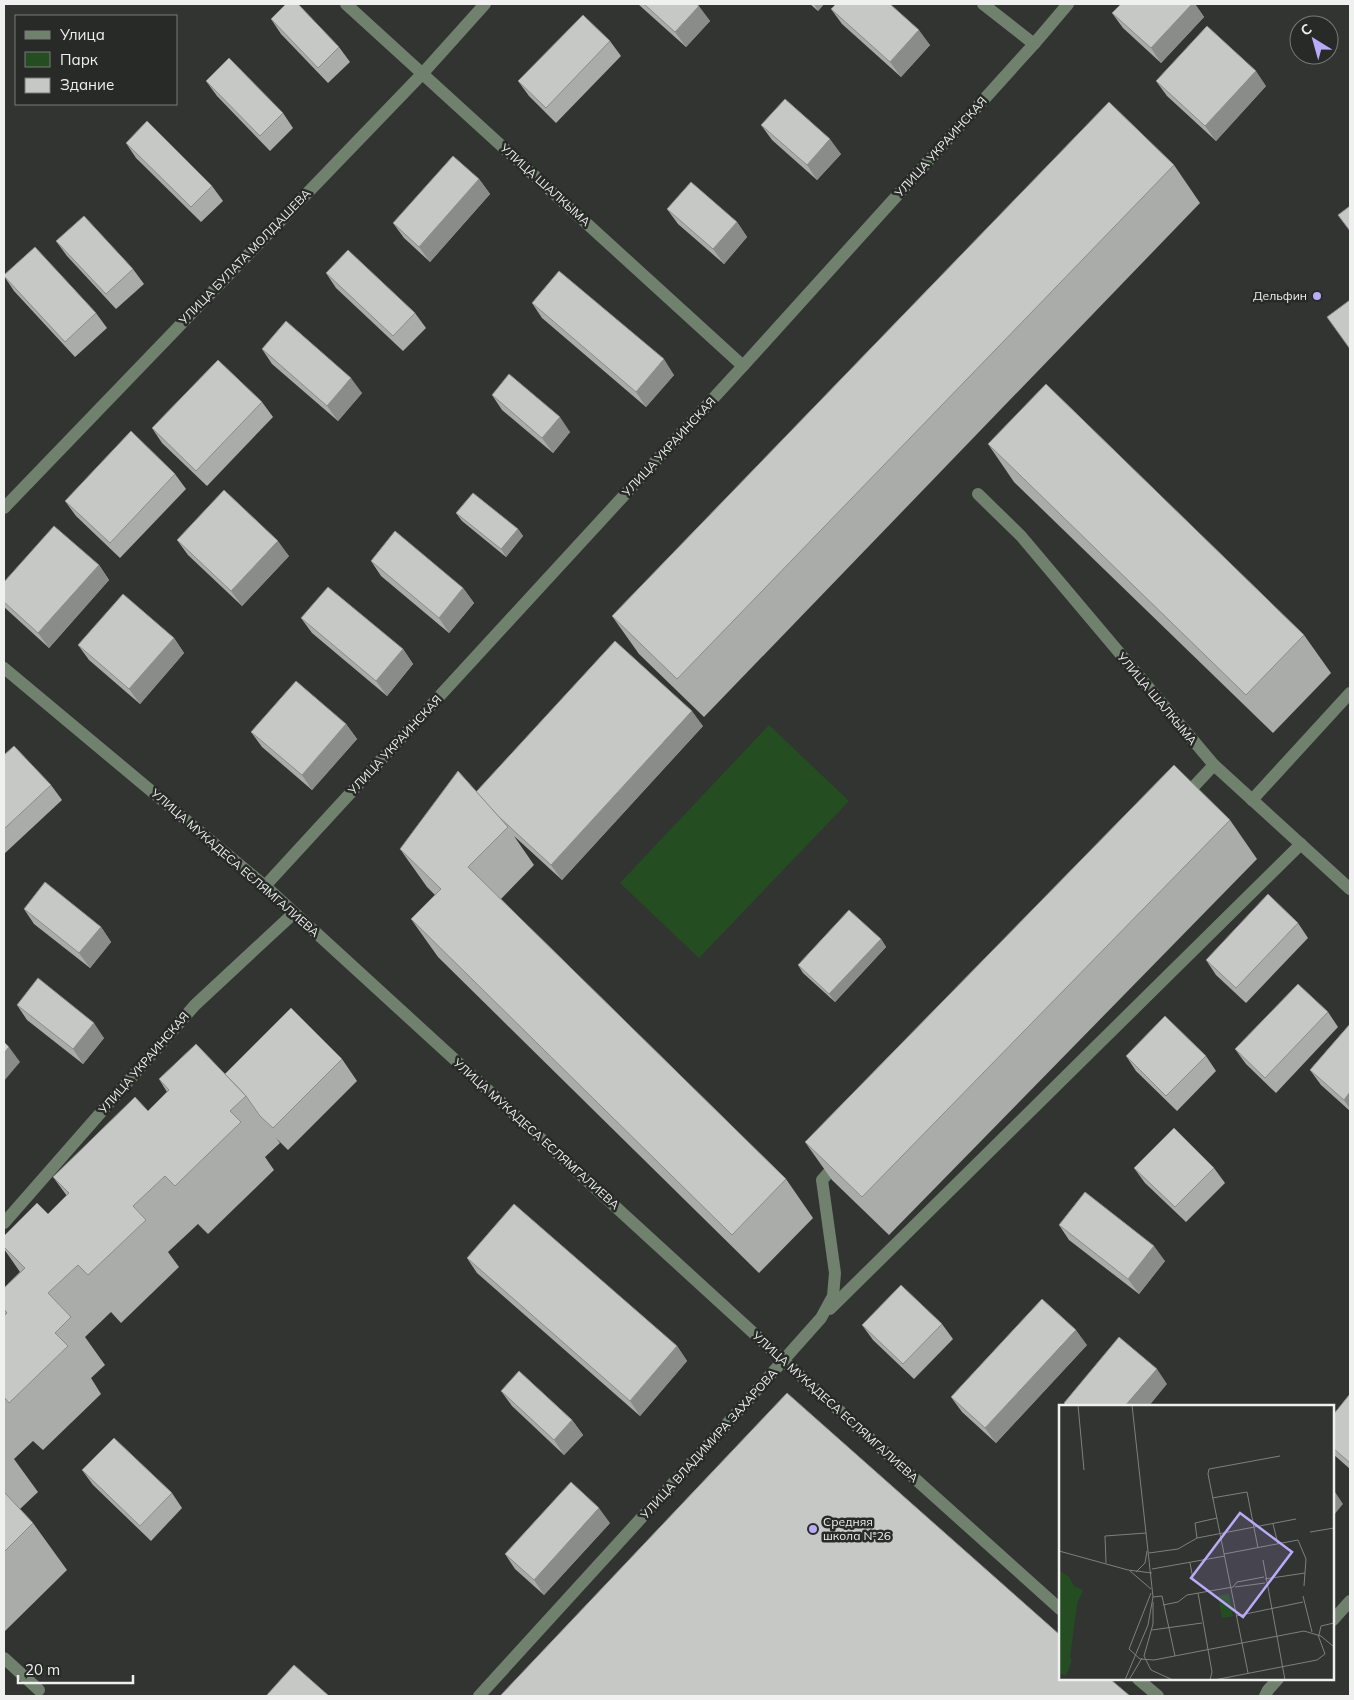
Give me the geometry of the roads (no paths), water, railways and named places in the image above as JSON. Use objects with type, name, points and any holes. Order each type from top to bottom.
[{"type":"street","name":"УЛИЦА ШАЛКЫМА","points":[[346,4],[743,366]]},
{"type":"street","name":"УЛИЦА БУЛАТА МОЛДАШЕВА","points":[[4,508],[423,73],[485,4]]},
{"type":"street","points":[[983,4],[1034,44]]},
{"type":"street","name":"УЛИЦА УКРАИНСКАЯ","points":[[265,886],[743,366],[1068,4]]},
{"type":"street","name":"УЛИЦА ШАЛКЫМА","points":[[978,494],[1021,536],[1214,765],[1350,889]]},
{"type":"street","name":"УЛИЦА МУКАДЕСА ЕСЛЯМГАЛИЕВА","points":[[4,668],[265,886],[784,1361],[1059,1608]]},
{"type":"street","points":[[1252,800],[1350,693]]},
{"type":"street","points":[[1173,808],[1214,765]]},
{"type":"street","points":[[821,1318],[1301,844]]},
{"type":"street","name":"УЛИЦА УКРАИНСКАЯ","points":[[4,1223],[195,1005],[294,913]]},
{"type":"street","name":"УЛИЦА ВЛАДИМИРА ЗАХАРОВА","points":[[479,1696],[821,1318],[833,1296],[835,1273],[822,1180],[849,1151]]},
{"type":"street","points":[[1334,1619],[1350,1601]]},
{"type":"street","points":[[4,1658],[39,1690]]},
{"type":"street","points":[[1139,1680],[1158,1696]]},
{"type":"street","points":[[1265,1696],[1277,1680]]},
{"type":"place","name":"Дельфин","points":[[1317,296]]},
{"type":"place","name":"Средняя школа №26","points":[[813,1529]]}]
